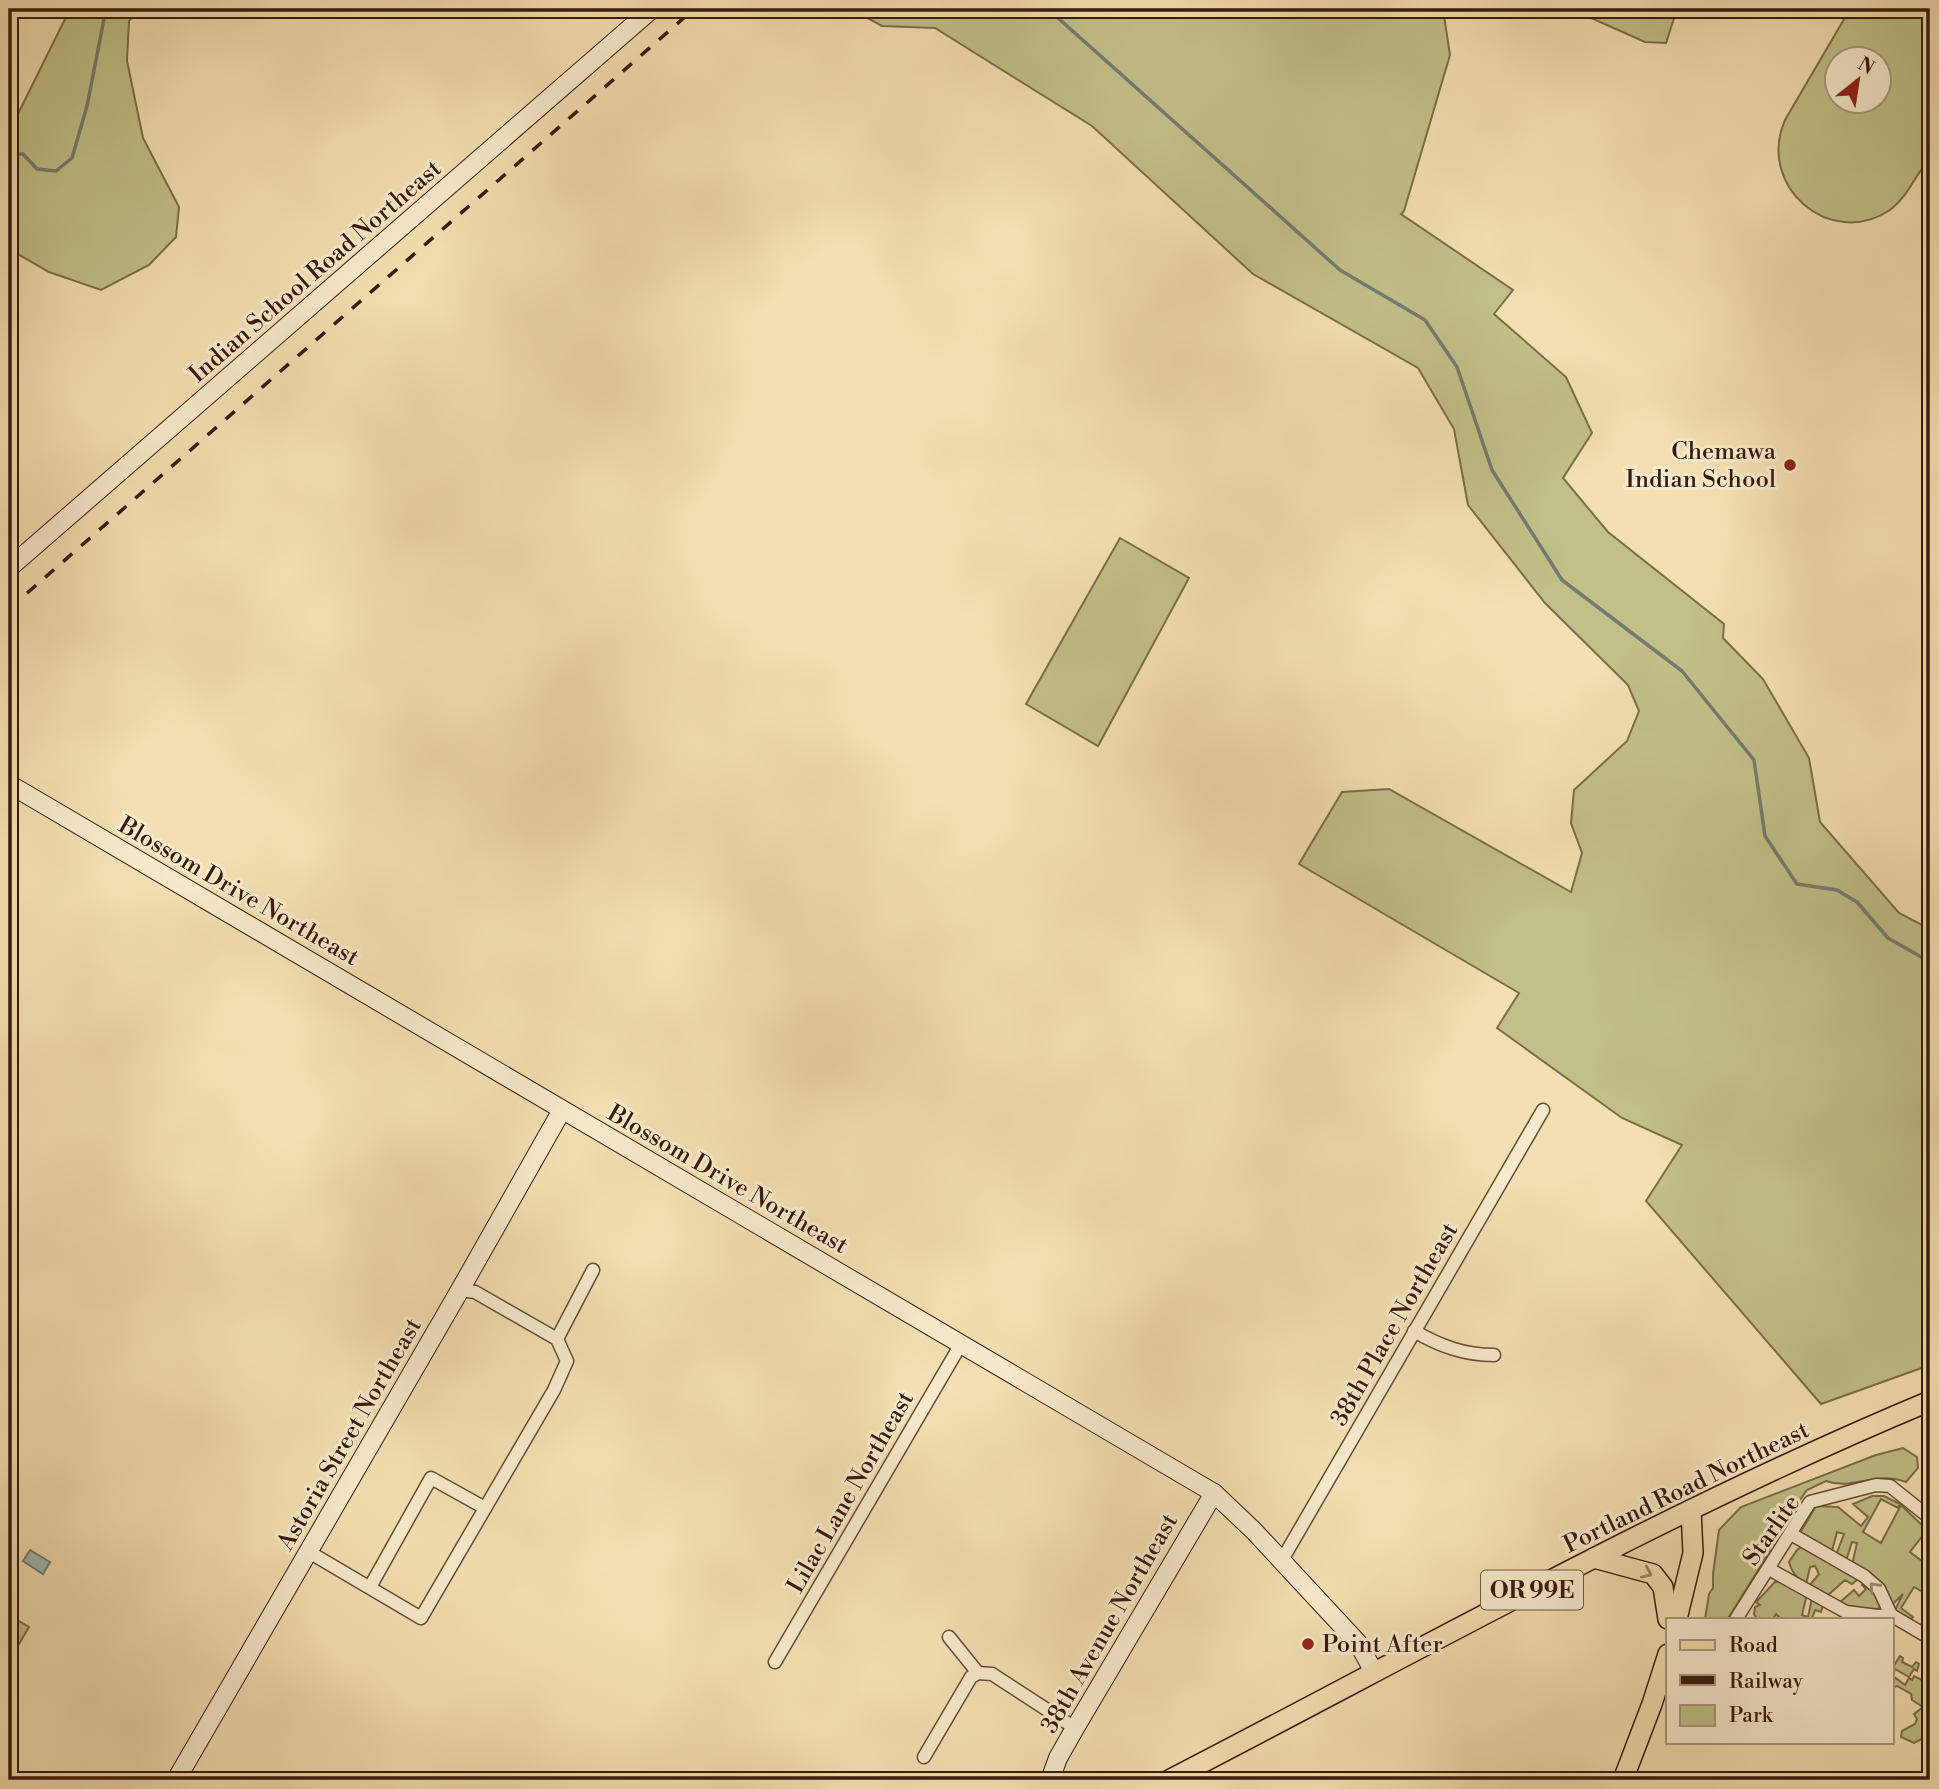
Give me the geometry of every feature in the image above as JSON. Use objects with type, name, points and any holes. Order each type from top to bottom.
[{"type":"main road","name":"Portland Road Northeast","points":[[1169,1780],[1594,1558],[1816,1451],[1930,1401]]},
{"type":"main road","points":[[1677,1618],[1693,1553],[1691,1510]]},
{"type":"main road","points":[[1594,1558],[1653,1574],[1663,1587],[1668,1618]]},
{"type":"main road","points":[[1623,1780],[1666,1660]]},
{"type":"street","name":"Indian School Road Northeast","points":[[9,568],[652,9]]},
{"type":"street","name":"Blossom Drive Northeast","points":[[9,784],[1214,1493],[1282,1560],[1358,1643],[1374,1672]]},
{"type":"street","name":"Astoria Street Northeast","points":[[176,1780],[562,1110]]},
{"type":"street","name":"38th Place Northeast","points":[[1282,1560],[1544,1110]]},
{"type":"street","points":[[557,1339],[593,1270]]},
{"type":"street","points":[[309,1552],[421,1618],[554,1390],[567,1361],[557,1339],[475,1292],[460,1290]]},
{"type":"street","points":[[1414,1331],[1461,1353],[1494,1355]]},
{"type":"street","name":"Lilac Lane Northeast","points":[[775,1662],[961,1344]]},
{"type":"street","points":[[370,1587],[431,1478],[485,1508]]},
{"type":"street","name":"Starlite","points":[[1737,1618],[1810,1502],[1876,1485],[1890,1486],[1930,1518]]},
{"type":"street","name":"38th Avenue Northeast","points":[[1050,1780],[1074,1728],[1214,1493]]},
{"type":"street","points":[[1791,1534],[1864,1576],[1879,1590],[1891,1615],[1930,1638]]},
{"type":"street","points":[[1769,1569],[1846,1612],[1891,1615]]},
{"type":"street","points":[[949,1637],[978,1673]]},
{"type":"street","points":[[924,1757],[968,1681],[978,1673],[992,1674],[1074,1728]]},
{"type":"green space","points":[[70,9],[140,9],[129,21],[127,61],[143,138],[179,207],[176,237],[149,265],[101,290],[49,272],[9,249],[9,132]]},
{"type":"green space","points":[[851,9],[1443,9],[1450,55],[1401,214],[1513,290],[1494,314],[1566,377],[1592,433],[1563,478],[1608,532],[1724,624],[1723,638],[1763,679],[1809,758],[1820,822],[1899,913],[1930,929],[1930,1365],[1821,1404],[1646,1201],[1682,1145],[1622,1118],[1497,1028],[1519,993],[1299,864],[1342,792],[1389,789],[1571,892],[1582,853],[1571,823],[1574,790],[1627,741],[1639,711],[1628,685],[1545,603],[1468,505],[1454,429],[1418,368],[1253,274],[1092,126],[935,28],[882,26]]},
{"type":"green space","points":[[1571,9],[1677,9],[1666,43],[1645,42]]},
{"type":"green space","points":[[1850,9],[1930,9],[1931,149],[1926,162],[1898,203],[1890,210],[1867,220],[1844,222],[1823,217],[1804,205],[1790,188],[1781,168],[1779,144],[1785,120],[1824,53],[1824,116],[1894,116],[1894,46],[1828,46]]},
{"type":"green space","points":[[1120,538],[1189,578],[1098,746],[1026,704]]},
{"type":"green space","points":[[1903,1448],[1917,1457],[1918,1468],[1906,1482],[1884,1478],[1846,1484],[1826,1481],[1807,1490],[1797,1504],[1799,1512],[1778,1538],[1729,1617],[1705,1618],[1709,1594],[1713,1588],[1719,1530],[1741,1507],[1876,1455]]},
{"type":"green space","points":[[1872,1496],[1884,1496],[1900,1504],[1898,1508],[1881,1499],[1863,1532],[1881,1543],[1901,1505],[1927,1530],[1910,1552],[1930,1567],[1930,1596],[1914,1587],[1901,1608],[1913,1617],[1911,1619],[1895,1610],[1903,1594],[1892,1605],[1882,1603],[1880,1608],[1854,1611],[1839,1603],[1854,1590],[1859,1596],[1866,1589],[1859,1578],[1852,1584],[1845,1580],[1827,1596],[1809,1586],[1819,1574],[1815,1566],[1810,1567],[1806,1584],[1792,1569],[1789,1562],[1797,1550],[1810,1541],[1800,1533],[1816,1506],[1838,1507],[1861,1526],[1868,1517],[1853,1504]],"holes":[[[1837,1532],[1844,1534],[1836,1555],[1846,1561],[1852,1542],[1857,1543],[1852,1565],[1881,1586],[1870,1586],[1831,1555],[1822,1556],[1814,1551],[1816,1547],[1824,1546],[1832,1551]]]},
{"type":"green space","points":[[1785,1581],[1807,1594],[1802,1615],[1808,1617],[1812,1598],[1824,1603],[1821,1612],[1815,1610],[1812,1618],[1780,1618],[1776,1614],[1774,1618],[1756,1618],[1755,1607],[1760,1605],[1756,1602],[1775,1582]]},
{"type":"green space","points":[[9,1615],[29,1627],[9,1661]]},
{"type":"green space","points":[[1900,1656],[1903,1658],[1902,1662],[1912,1667],[1916,1662],[1919,1664],[1917,1671],[1914,1669],[1909,1677],[1895,1669],[1894,1672],[1894,1666]]},
{"type":"green space","points":[[1914,1676],[1928,1683],[1930,1681],[1930,1717],[1923,1724],[1924,1738],[1914,1743],[1901,1737],[1902,1731],[1915,1724],[1917,1719],[1914,1714],[1923,1707],[1912,1700],[1911,1694],[1897,1686],[1894,1687],[1894,1677],[1905,1685],[1909,1678],[1912,1680]]},
{"type":"water","points":[[30,1550],[50,1562],[43,1574],[23,1561]]},
{"type":"waterway","points":[[9,155],[23,154],[37,169],[56,171],[72,158],[87,106],[106,9]]},
{"type":"waterway","points":[[1048,9],[1340,270],[1425,320],[1457,367],[1492,470],[1562,580],[1682,671],[1754,760],[1765,836],[1797,884],[1837,890],[1857,902],[1888,938],[1930,962]]},
{"type":"railway","points":[[9,609],[694,9]]},
{"type":"place","name":"Chemawa Indian School","points":[[1790,465]]},
{"type":"place","name":"Point After","points":[[1308,1644]]}]
